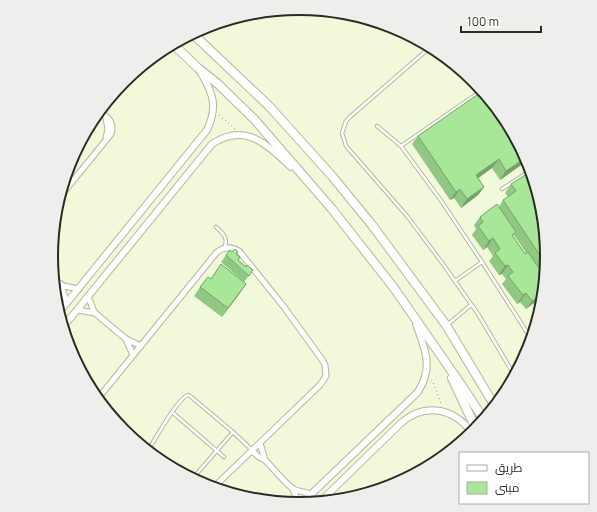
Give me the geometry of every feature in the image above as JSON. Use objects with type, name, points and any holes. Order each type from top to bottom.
[{"type":"main road","points":[[197,38],[247,84],[312,152],[372,225],[446,326],[492,401]]},
{"type":"main road","points":[[177,48],[198,68],[218,84],[255,120],[311,184],[374,261],[462,386],[480,415]]},
{"type":"main road","points":[[436,350],[473,422]]},
{"type":"street","points":[[63,307],[209,126],[213,102],[211,90],[198,68]]},
{"type":"street","points":[[68,187],[104,142],[110,137],[112,128],[110,119],[103,114]]},
{"type":"street","points":[[67,322],[206,150],[219,139],[236,135],[254,137],[262,141],[311,184]]},
{"type":"street","points":[[101,395],[220,250],[224,248],[234,249],[243,255],[284,307],[325,365],[326,376],[323,381],[260,444],[218,483]]},
{"type":"street","points":[[61,285],[79,289]]},
{"type":"street","points":[[61,285],[67,303]]},
{"type":"street","points":[[87,297],[90,300],[91,307],[95,313],[126,338],[140,346]]},
{"type":"street","points":[[78,310],[95,313]]},
{"type":"street","points":[[292,488],[310,495],[415,395],[426,376],[427,368],[426,351],[413,316]]},
{"type":"street","points":[[126,338],[133,355]]},
{"type":"street","points":[[327,495],[408,418],[423,411],[439,411],[456,416],[467,428]]},
{"type":"street","points":[[260,444],[265,460]]},
{"type":"street","points":[[252,451],[265,460],[292,488],[296,497]]},
{"type":"lane","points":[[425,51],[350,116],[344,127],[343,140],[350,151],[407,216],[456,281],[511,370]]},
{"type":"lane","points":[[401,146],[477,94]]},
{"type":"lane","points":[[377,126],[401,146],[442,202],[527,333]]},
{"type":"lane","points":[[502,189],[525,174]]},
{"type":"lane","points":[[216,226],[225,237],[226,241],[224,248]]},
{"type":"lane","points":[[456,281],[482,262]]},
{"type":"lane","points":[[446,326],[472,305]]},
{"type":"lane","points":[[151,446],[172,412],[184,397],[189,395],[252,451]]},
{"type":"lane","points":[[172,412],[224,457]]},
{"type":"lane","points":[[196,474],[232,432]]},
{"type":"path","points":[[212,114],[219,115],[236,129],[236,135]]},
{"type":"path","points":[[426,376],[433,382],[441,403],[439,411]]},
{"type":"building","points":[[477,94],[499,122],[515,149],[520,161],[506,171],[499,159],[476,175],[484,187],[467,199],[460,189],[456,192],[418,136]]},
{"type":"building","points":[[525,175],[535,209],[540,255],[503,200],[516,191],[511,184]]},
{"type":"building","points":[[497,204],[516,232],[512,235],[525,254],[528,252],[539,268],[536,298],[532,301],[526,293],[523,295],[508,276],[513,272],[508,265],[505,266],[495,253],[500,249],[493,238],[489,241],[478,226],[483,222],[480,217]]},
{"type":"building","points":[[235,249],[238,252],[236,254],[240,257],[238,260],[246,267],[247,265],[253,270],[249,276],[226,255],[230,250],[232,252]]},
{"type":"building","points":[[221,264],[246,284],[228,308],[200,287],[208,277],[211,279]]}]
